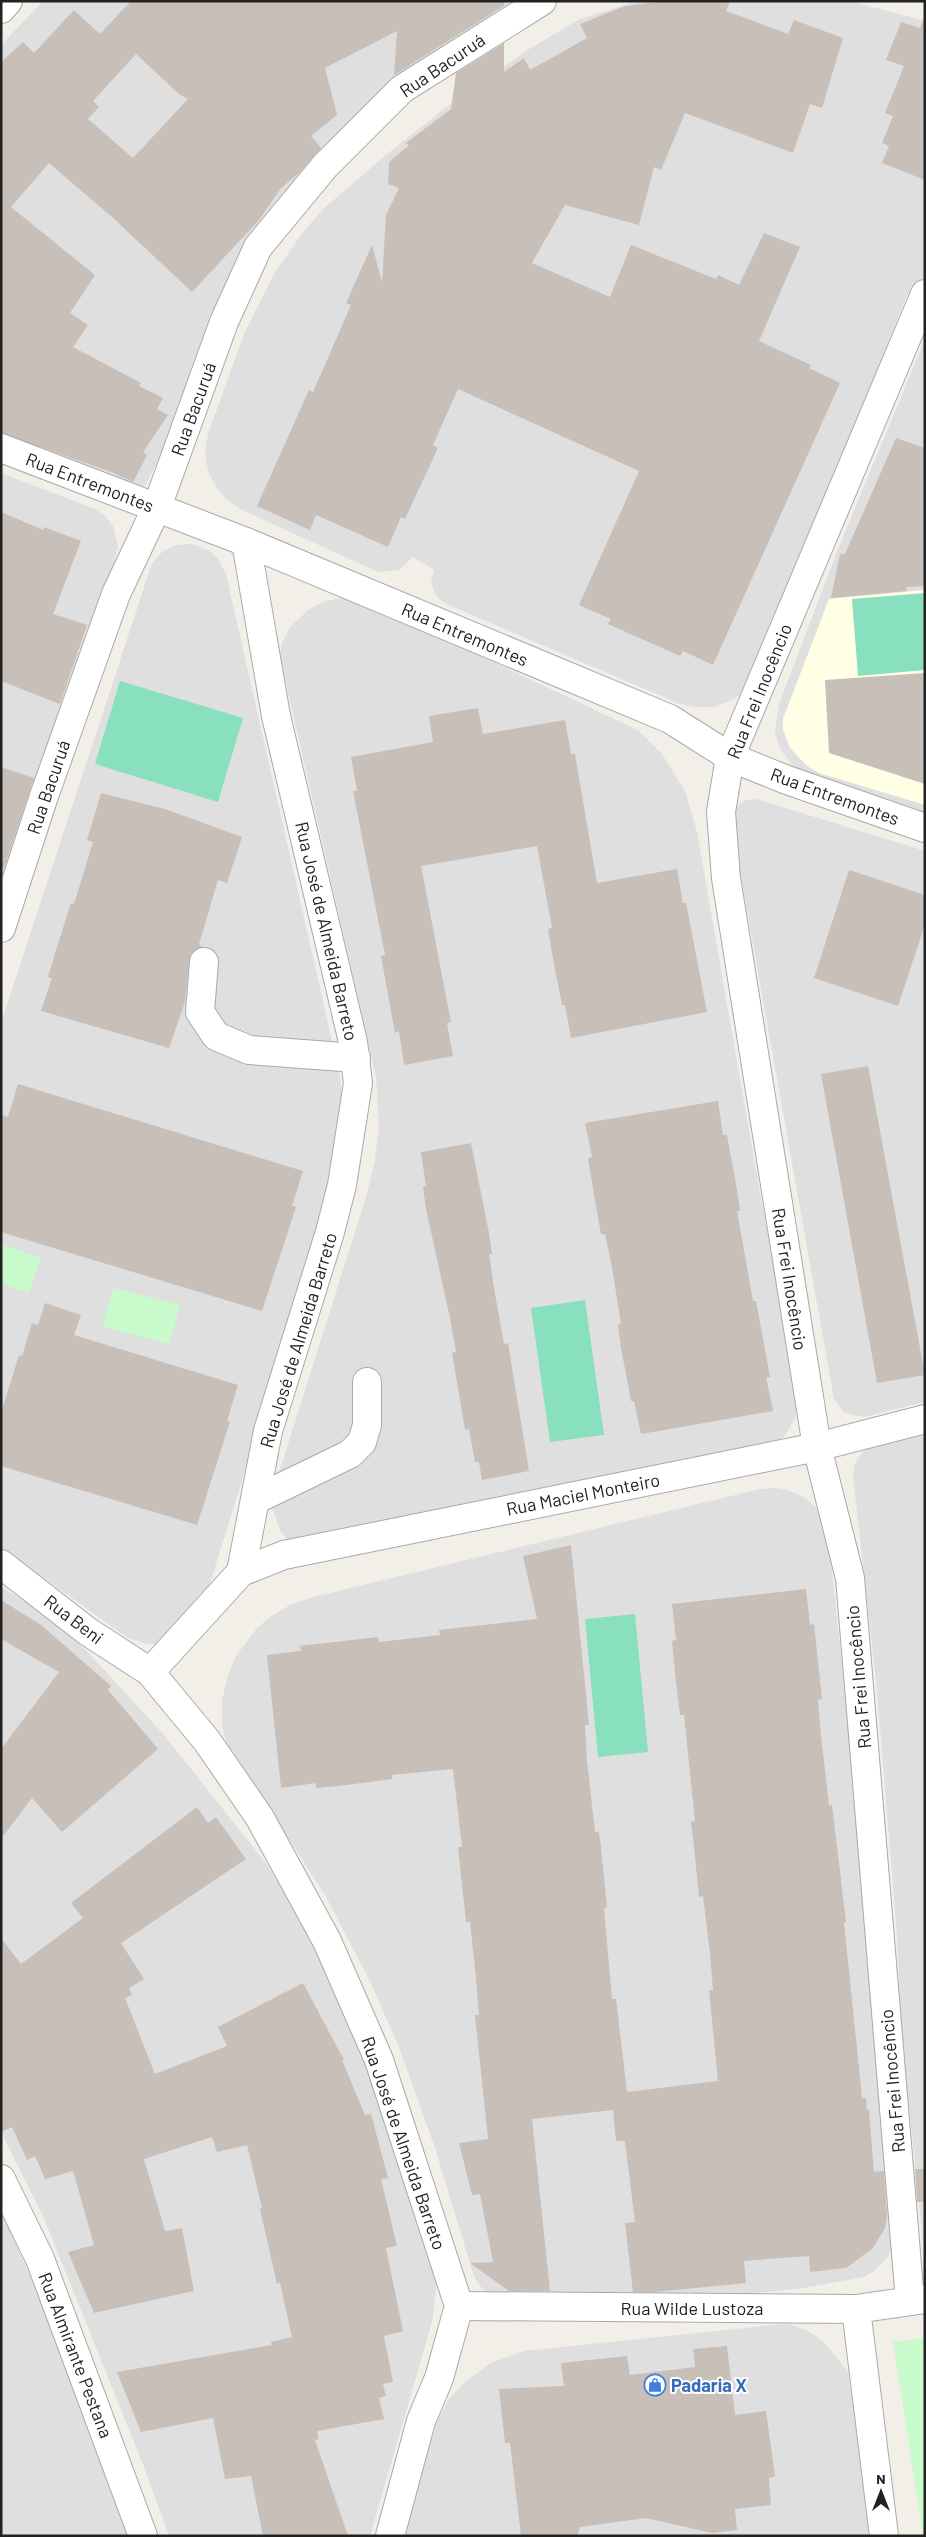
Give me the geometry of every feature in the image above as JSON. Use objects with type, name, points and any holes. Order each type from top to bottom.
[{"type":"street","points":[[1,9],[8,1]]},
{"type":"street","name":"Rua Bacuruá","points":[[1,928],[43,799],[116,594],[158,507],[224,322],[258,247],[325,166],[402,89],[542,1]]},
{"type":"street","name":"Rua Frei Inocêncio","points":[[917,2300],[850,1578],[817,1447],[726,878],[720,812],[730,757],[925,294]]},
{"type":"street","name":"Rua Entremontes","points":[[1,448],[246,542],[670,720],[730,757],[787,780],[925,828]]},
{"type":"street","name":"Rua José de Almeida Barreto","points":[[241,1572],[268,1431],[330,1232],[342,1185],[358,1083],[356,1058],[276,716],[246,542]]},
{"type":"street","points":[[204,962],[200,1012],[216,1036],[249,1050],[356,1058]]},
{"type":"street","points":[[255,1500],[350,1454],[362,1442],[367,1425],[367,1382]]},
{"type":"street","name":"Rua Maciel Monteiro","points":[[241,1572],[284,1555],[817,1447],[925,1419]]},
{"type":"street","name":"Rua Beni","points":[[1,1564],[87,1631],[150,1672]]},
{"type":"street","points":[[150,1672],[241,1572]]},
{"type":"street","name":"Rua José de Almeida Barreto","points":[[150,1672],[207,1741],[260,1818],[327,1941],[379,2060],[459,2306]]},
{"type":"street","name":"Rua Almirante Pestana","points":[[1,2179],[40,2259],[143,2536]]},
{"type":"street","name":"Rua Wilde Lustoza","points":[[459,2306],[856,2309],[917,2300]]},
{"type":"street","points":[[390,2536],[421,2421],[439,2378],[459,2306]]},
{"type":"street","points":[[856,2309],[884,2536]]},
{"type":"shaded area","points":[[43,1],[546,1],[509,21],[296,190],[141,491],[1,447],[1,45]]},
{"type":"shaded area","points":[[637,1],[850,1],[925,21],[925,300],[907,295],[791,588],[743,692],[734,699],[714,707],[694,707],[680,704],[446,604],[438,598],[433,589],[431,581],[434,570],[413,557],[399,570],[378,572],[240,509],[224,497],[215,485],[208,471],[205,453],[208,434],[244,334],[274,274],[303,232],[323,209],[387,154],[449,105],[529,49],[580,19]]},
{"type":"shaded area","points":[[925,339],[925,815],[795,770],[779,746],[775,731],[779,704],[838,549]]},
{"type":"shaded area","points":[[1,473],[95,509],[105,516],[113,526],[118,547],[103,603],[1,917]]},
{"type":"shaded area","points":[[192,544],[210,551],[218,559],[226,574],[339,1072],[344,1107],[324,1218],[207,1593],[161,1644],[146,1644],[126,1637],[1,1547],[1,1023],[152,563],[162,552],[176,545]]},
{"type":"shaded area","points":[[925,590],[925,805],[819,773],[807,766],[790,748],[783,729],[783,719],[829,599]]},
{"type":"shaded area","points":[[341,598],[358,600],[421,628],[638,730],[662,754],[685,791],[697,832],[760,1193],[790,1343],[798,1402],[795,1418],[786,1434],[774,1446],[291,1543],[280,1531],[272,1507],[275,1485],[367,1194],[375,1160],[379,1127],[376,1077],[280,657],[282,643],[290,627],[308,610],[325,601]]},
{"type":"shaded area","points":[[756,799],[925,851],[925,1402],[864,1417],[844,1413],[834,1399],[731,820],[733,812],[738,805],[746,800]]},
{"type":"shaded area","points":[[925,1434],[925,2262],[902,2037],[896,1922],[876,1680],[853,1477],[854,1466],[861,1454],[867,1449]]},
{"type":"shaded area","points":[[777,1488],[788,1490],[804,1497],[816,1507],[827,1527],[850,1736],[894,2243],[887,2258],[874,2271],[864,2277],[803,2288],[547,2316],[490,2298],[477,2282],[435,2148],[400,2050],[371,1983],[325,1895],[285,1833],[236,1767],[227,1747],[222,1724],[222,1701],[227,1678],[236,1656],[257,1628],[270,1617],[290,1605],[313,1597],[760,1489]]},
{"type":"shaded area","points":[[1,1587],[38,1609],[85,1649],[164,1735],[265,1862],[302,1919],[376,2080],[436,2277],[436,2289],[432,2322],[370,2536],[169,2536],[142,2462],[43,2216],[1,2132]]},
{"type":"shaded area","points":[[1,2210],[93,2419],[140,2536],[1,2536]]},
{"type":"shaded area","points":[[783,2324],[792,2325],[810,2332],[825,2343],[848,2372],[874,2536],[403,2536],[438,2419],[449,2399],[465,2382],[491,2363],[524,2351]]},
{"type":"green space","points":[[925,593],[925,670],[858,676],[852,599]]},
{"type":"green space","points":[[120,681],[243,718],[218,802],[95,764]]},
{"type":"green space","points":[[1,1244],[41,1258],[29,1293],[1,1283]]},
{"type":"green space","points":[[113,1288],[180,1305],[169,1344],[103,1327]]},
{"type":"green space","points":[[585,1300],[604,1435],[550,1442],[531,1308]]},
{"type":"green space","points":[[635,1614],[648,1752],[598,1757],[585,1619]]},
{"type":"green space","points":[[925,2338],[925,2536],[923,2536],[893,2342]]},
{"type":"building","points":[[131,1],[504,1],[504,6],[394,75],[397,31],[325,68],[337,115],[311,136],[321,148],[298,174],[281,188],[259,220],[192,292],[112,217],[49,163],[11,207],[95,275],[70,313],[88,325],[73,347],[141,383],[139,386],[163,398],[157,409],[168,415],[143,452],[147,455],[133,482],[111,472],[1,433],[1,62],[23,42],[34,53],[74,10],[100,34]],"holes":[[[136,54],[179,94],[188,99],[133,158],[88,119],[99,107],[93,101]]]},
{"type":"building","points":[[666,1],[730,1],[726,11],[788,34],[794,20],[843,38],[822,108],[810,104],[793,153],[685,113],[661,170],[654,167],[639,225],[565,205],[532,263],[610,297],[631,245],[716,279],[718,275],[739,285],[764,233],[800,247],[759,341],[811,365],[809,368],[840,383],[713,665],[683,651],[680,656],[608,624],[611,619],[579,605],[639,471],[458,389],[433,445],[438,448],[405,519],[401,517],[388,547],[316,515],[310,530],[257,506],[309,390],[313,392],[351,305],[346,303],[372,245],[382,282],[386,215],[399,188],[388,184],[389,162],[409,145],[406,143],[451,109],[456,73],[504,43],[504,72],[524,58],[530,70],[587,38],[580,24],[625,6]]},
{"type":"building","points":[[924,18],[925,180],[882,163],[889,146],[882,143],[893,116],[885,113],[904,66],[886,60],[901,22],[920,28]]},
{"type":"building","points":[[896,438],[925,448],[925,586],[906,587],[907,591],[831,598],[840,554],[845,554]]},
{"type":"building","points":[[1,512],[43,530],[44,527],[81,541],[53,614],[87,625],[60,704],[1,681]]},
{"type":"building","points":[[925,673],[925,784],[829,753],[825,680]]},
{"type":"building","points":[[478,708],[483,734],[565,720],[571,754],[575,754],[597,883],[677,869],[683,903],[686,903],[707,1012],[571,1038],[553,959],[548,929],[552,928],[537,846],[421,866],[451,1022],[447,1023],[453,1056],[404,1065],[399,1031],[395,1033],[381,956],[385,955],[353,791],[357,791],[351,757],[433,742],[429,716]]},
{"type":"building","points":[[1,767],[34,778],[4,868],[1,868]]},
{"type":"building","points":[[101,793],[165,809],[242,837],[227,883],[218,880],[199,944],[202,947],[191,953],[185,1002],[169,1048],[41,1011],[52,978],[48,977],[57,947],[71,903],[74,904],[93,842],[87,840]]},
{"type":"building","points":[[849,870],[925,895],[925,924],[898,1006],[814,978]]},
{"type":"building","points":[[868,1066],[925,1375],[877,1383],[821,1074]]},
{"type":"building","points":[[18,1084],[303,1171],[292,1206],[296,1207],[262,1311],[1,1232],[1,1115],[8,1117]]},
{"type":"building","points":[[718,1101],[723,1135],[727,1135],[736,1184],[740,1211],[737,1211],[753,1301],[756,1301],[770,1377],[766,1377],[773,1411],[641,1434],[634,1401],[631,1401],[621,1348],[618,1325],[621,1324],[612,1267],[605,1234],[601,1234],[588,1158],[592,1157],[585,1123]]},
{"type":"building","points":[[471,1143],[489,1233],[492,1254],[489,1254],[494,1288],[504,1344],[508,1343],[529,1471],[482,1480],[479,1462],[475,1462],[469,1429],[465,1430],[452,1353],[456,1352],[450,1318],[426,1209],[423,1187],[426,1186],[421,1152]]},
{"type":"building","points":[[45,1303],[81,1315],[74,1335],[238,1385],[227,1421],[230,1422],[197,1525],[1,1466],[1,1413],[19,1355],[22,1356],[32,1323],[38,1325]]},
{"type":"building","points":[[571,1545],[589,1725],[585,1725],[587,1760],[595,1832],[599,1832],[601,1848],[607,1907],[604,1908],[612,1999],[616,1999],[627,2092],[718,2081],[709,1990],[713,1990],[710,1953],[703,1896],[699,1897],[691,1822],[695,1821],[684,1715],[680,1715],[672,1641],[676,1640],[672,1604],[806,1589],[810,1625],[814,1624],[822,1699],[818,1700],[821,1735],[829,1806],[832,1805],[846,1922],[844,1922],[862,2098],[866,2098],[867,2110],[869,2110],[874,2172],[884,2171],[887,2217],[885,2228],[873,2248],[846,2268],[810,2272],[809,2256],[744,2261],[746,2283],[655,2292],[633,2292],[625,2223],[635,2222],[625,2141],[616,2141],[613,2110],[532,2119],[550,2291],[509,2291],[470,2263],[493,2262],[480,2194],[472,2195],[459,2143],[488,2139],[475,2015],[479,2015],[476,1978],[470,1922],[466,1922],[458,1847],[462,1847],[453,1769],[392,1775],[392,1779],[347,1785],[316,1788],[316,1783],[281,1788],[267,1655],[301,1651],[300,1646],[378,1637],[379,1642],[440,1635],[439,1630],[537,1619],[523,1556]]},
{"type":"building","points":[[1,1600],[41,1625],[111,1686],[108,1690],[158,1749],[62,1832],[32,1798],[1,1839],[1,1749],[59,1672],[1,1639]]},
{"type":"building","points":[[197,1807],[208,1823],[216,1817],[246,1859],[121,1943],[144,1979],[129,1988],[132,1995],[125,1998],[155,2074],[227,2046],[218,2027],[303,1983],[344,2060],[342,2060],[365,2115],[371,2114],[388,2178],[381,2179],[397,2246],[386,2248],[403,2331],[384,2336],[393,2382],[383,2384],[386,2396],[379,2398],[384,2419],[317,2431],[319,2439],[315,2440],[348,2536],[263,2536],[251,2476],[225,2479],[213,2418],[141,2432],[117,2372],[272,2345],[271,2342],[292,2337],[280,2283],[277,2284],[247,2145],[217,2152],[212,2137],[144,2159],[165,2231],[182,2228],[194,2291],[94,2313],[68,2252],[94,2245],[73,2171],[45,2179],[35,2156],[27,2160],[12,2127],[1,2132],[1,1938],[21,1964],[83,1918],[71,1903]]},
{"type":"building","points":[[915,2169],[925,2169],[925,2202],[917,2202]]},
{"type":"building","points":[[727,2346],[735,2415],[766,2411],[775,2476],[769,2478],[771,2505],[735,2509],[737,2530],[712,2533],[646,2518],[580,2527],[577,2536],[521,2536],[510,2443],[505,2443],[499,2389],[564,2386],[561,2363],[627,2356],[630,2375],[695,2367],[693,2349]]},
{"type":"place","name":"Padaria X","points":[[655,2385]]}]
